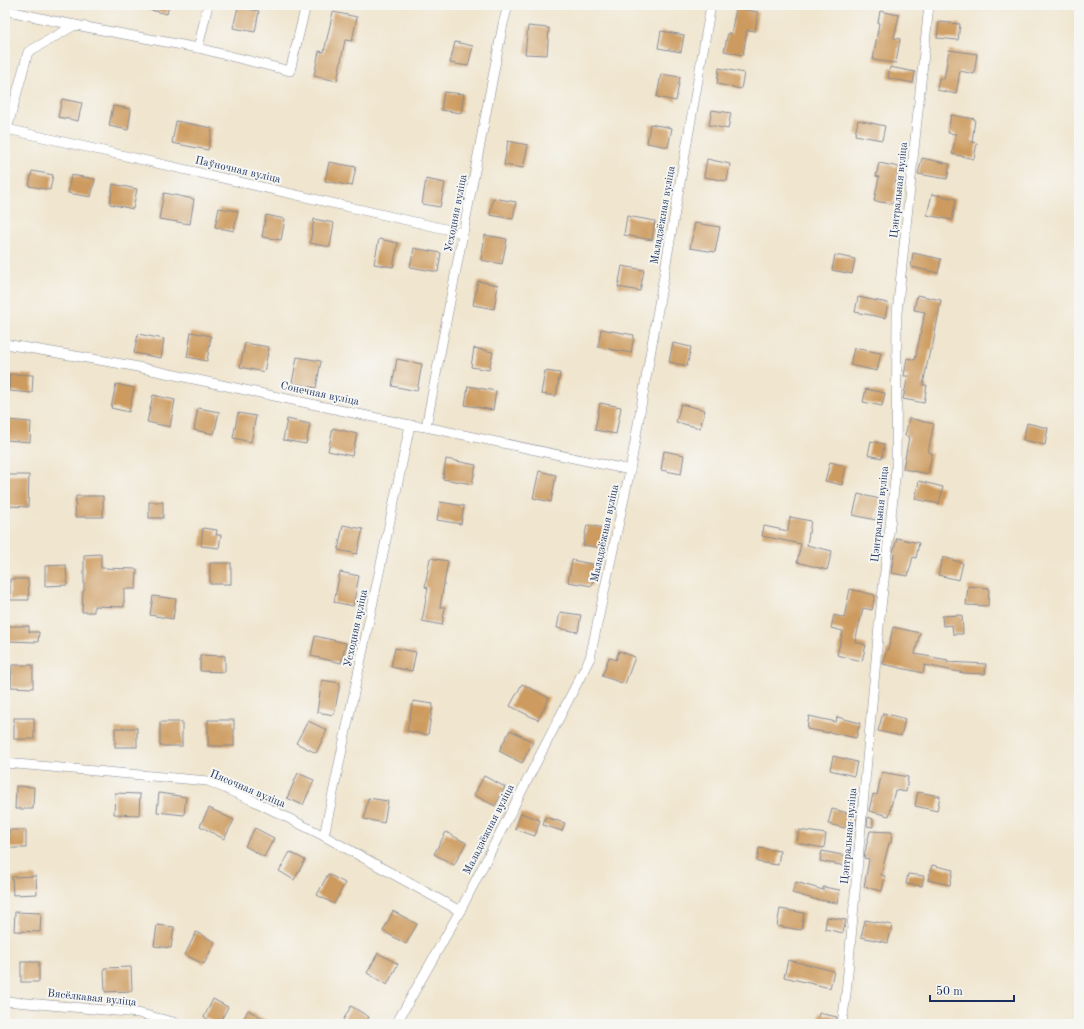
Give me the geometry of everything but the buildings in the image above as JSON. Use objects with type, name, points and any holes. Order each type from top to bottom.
[{"type":"street","points":[[198,48],[208,5]]},
{"type":"street","points":[[5,10],[198,48],[290,72],[306,5]]},
{"type":"street","name":"Усходняя вуліца","points":[[426,427],[503,24],[508,5]]},
{"type":"street","name":"Маладзёжная вуліца","points":[[396,1024],[460,911],[590,658],[630,470],[711,5]]},
{"type":"street","name":"Цэнтральная вуліца","points":[[842,1024],[846,994],[879,626],[896,470],[897,313],[928,5]]},
{"type":"street","points":[[6,133],[28,52],[75,25]]},
{"type":"street","name":"Паўночная вуліца","points":[[6,133],[463,233]]},
{"type":"street","name":"Сонечная вуліца","points":[[5,344],[128,365],[630,470]]},
{"type":"street","name":"Усходняя вуліца","points":[[324,836],[410,424]]},
{"type":"street","name":"Пясочная вуліца","points":[[5,763],[208,781],[254,801],[324,836],[460,911]]},
{"type":"street","name":"Вясёлкавая вуліца","points":[[5,1001],[138,1013],[176,1024]]}]
